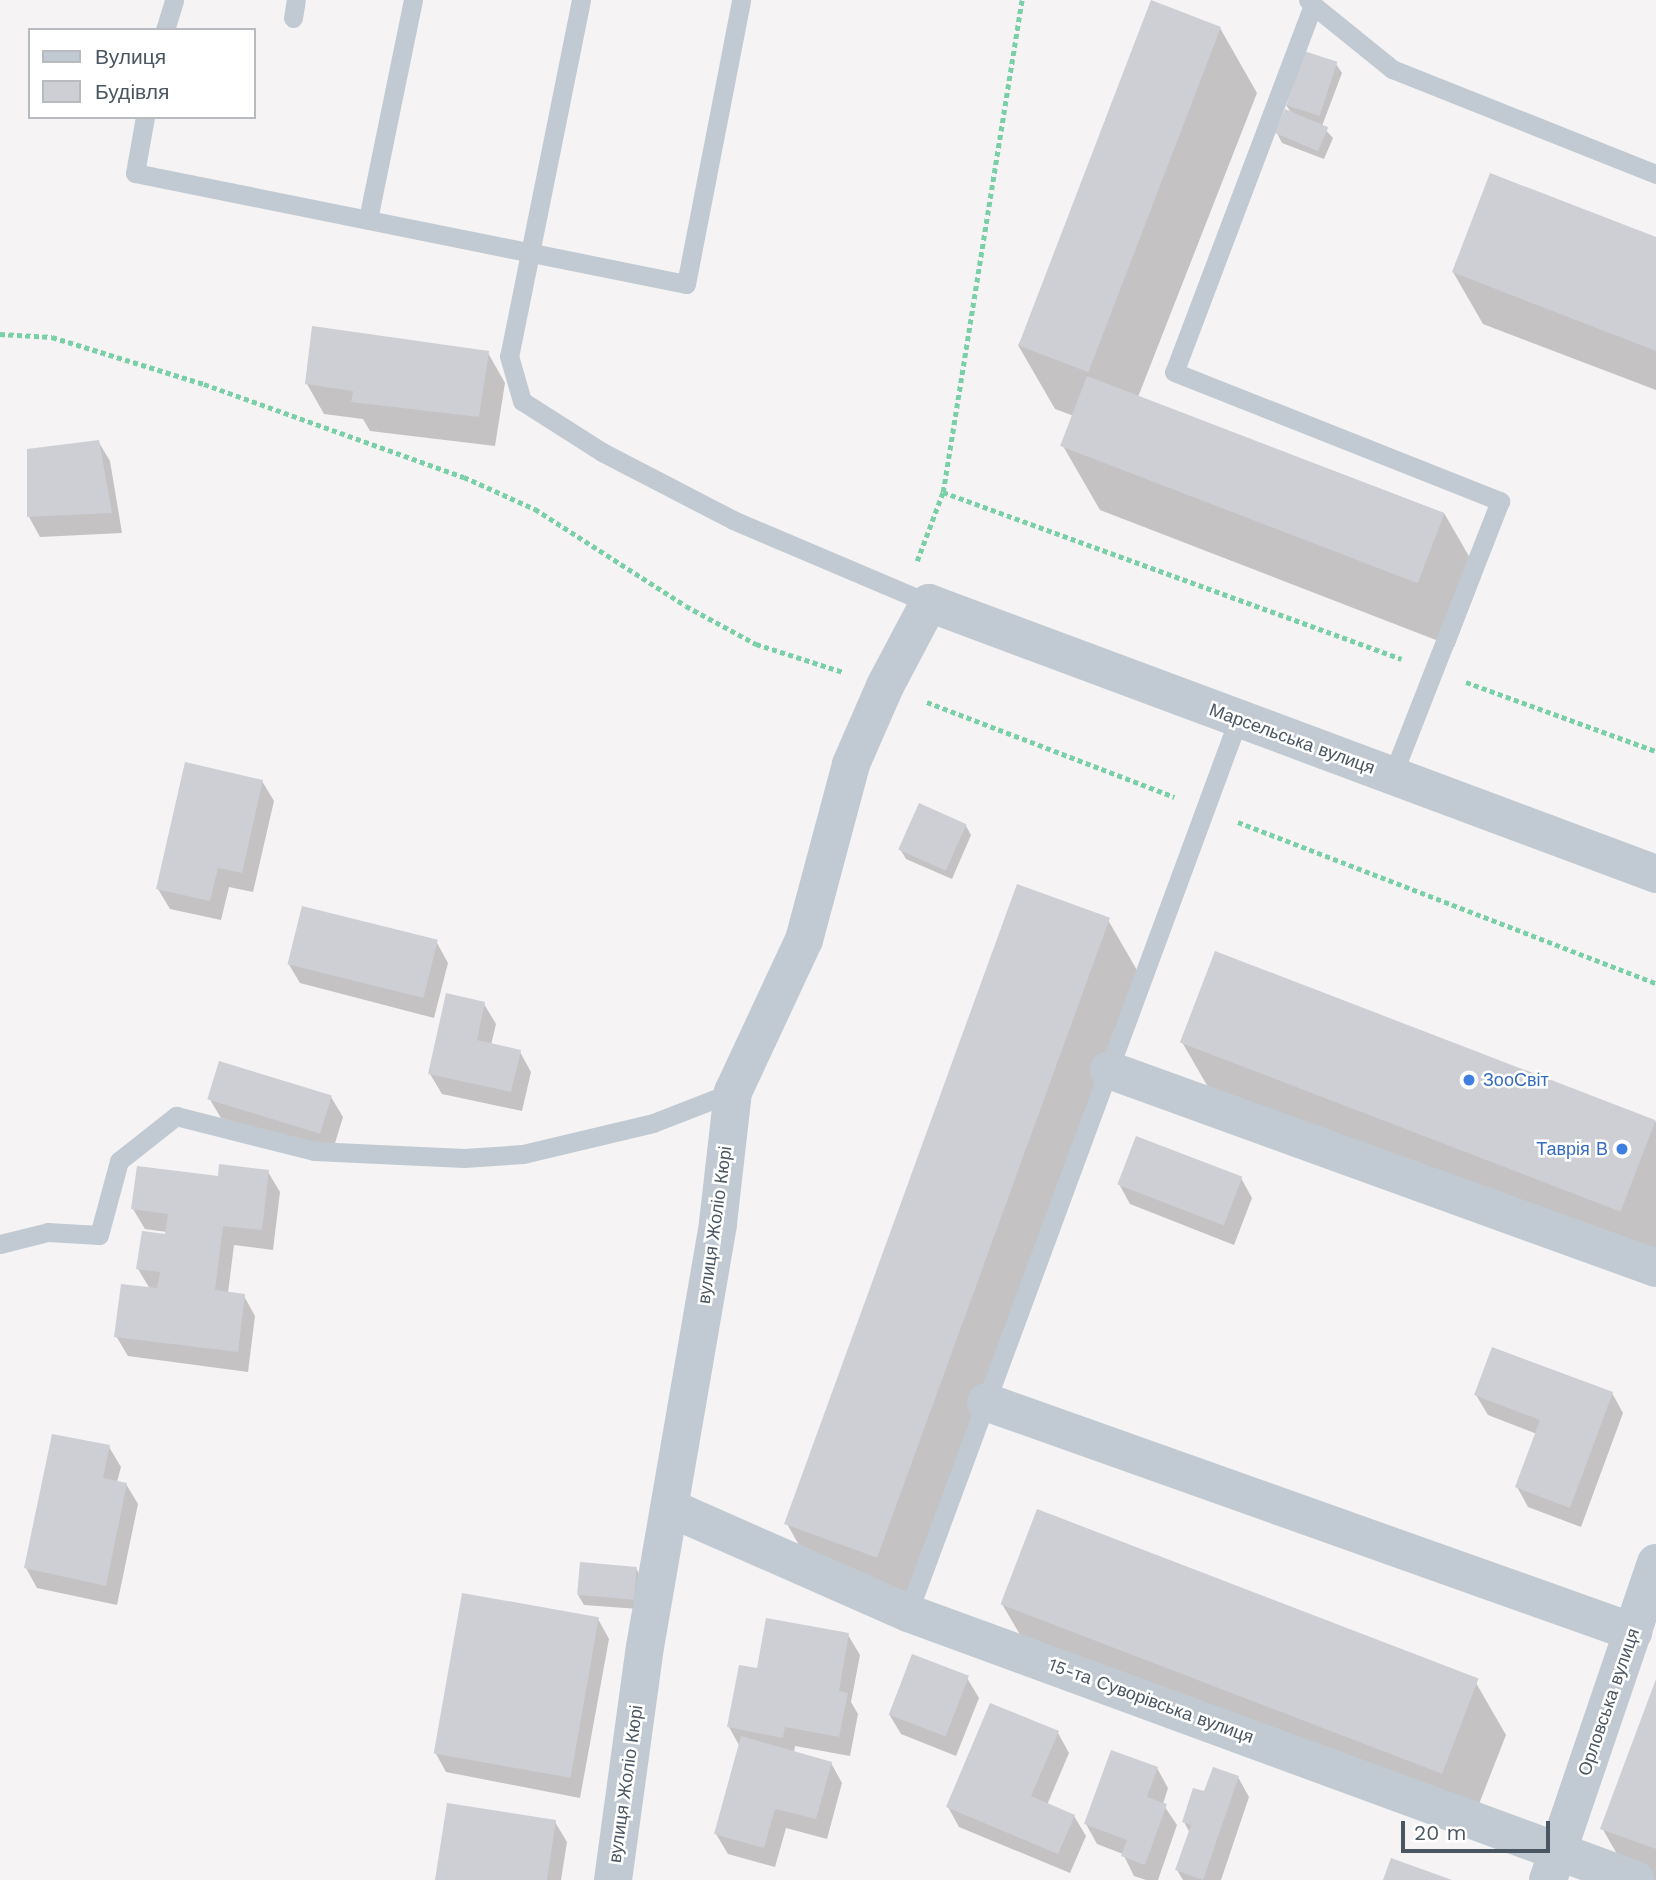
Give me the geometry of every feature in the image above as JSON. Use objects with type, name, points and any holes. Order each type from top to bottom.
[{"type":"street","name":"вулиця Жоліо Кюрі","points":[[613,1880],[645,1647],[718,1223],[733,1092],[804,940],[850,764],[885,686],[917,598]]},
{"type":"street","name":"Марсельська вулиця","points":[[917,598],[1656,874]]},
{"type":"street","points":[[1109,1070],[1656,1268]]},
{"type":"street","points":[[986,1402],[1633,1632]]},
{"type":"street","name":"15-та Суворівська вулиця","points":[[670,1508],[908,1613],[1554,1865],[1636,1880]]},
{"type":"street","name":"Орловська вулиця","points":[[1554,1865],[1656,1563]]},
{"type":"lane","points":[[166,28],[174,0]]},
{"type":"lane","points":[[368,219],[413,0]]},
{"type":"lane","points":[[581,0],[509,356],[522,401],[602,452],[733,520],[917,598]]},
{"type":"lane","points":[[145,119],[135,173],[686,284],[741,0]]},
{"type":"lane","points":[[1392,776],[1500,501],[1174,372],[1310,2],[1392,69],[1656,174]]},
{"type":"lane","points":[[908,1613],[1238,720]]},
{"type":"lane","points":[[0,1244],[48,1232],[99,1235],[119,1161],[176,1116],[314,1151],[464,1158],[523,1154],[653,1123],[733,1092]]},
{"type":"path","points":[[917,598],[943,492],[1021,0]]},
{"type":"path","points":[[0,334],[52,337],[204,384],[464,477],[535,509],[686,606],[756,644],[885,686],[1656,983]]},
{"type":"path","points":[[943,492],[1656,751]]},
{"type":"building","points":[[1151,0],[1221,27],[1088,372],[1018,345]]},
{"type":"building","points":[[1304,51],[1337,62],[1320,116],[1286,105]]},
{"type":"building","points":[[1285,109],[1328,127],[1318,151],[1275,133]]},
{"type":"building","points":[[1490,173],[1656,237],[1656,351],[1452,272]]},
{"type":"building","points":[[312,326],[489,351],[479,417],[351,402],[353,391],[305,384]]},
{"type":"building","points":[[1087,376],[1445,513],[1418,583],[1060,446]]},
{"type":"building","points":[[99,440],[112,513],[27,517],[27,449]]},
{"type":"building","points":[[185,762],[263,780],[242,873],[218,868],[210,901],[156,889]]},
{"type":"building","points":[[919,803],[967,824],[946,871],[898,850]]},
{"type":"building","points":[[1017,884],[1110,918],[877,1558],[784,1524]]},
{"type":"building","points":[[302,906],[438,940],[423,998],[287,964]]},
{"type":"building","points":[[1215,951],[1656,1120],[1621,1212],[1180,1042]]},
{"type":"building","points":[[446,993],[485,1002],[477,1040],[521,1050],[511,1092],[428,1074]]},
{"type":"building","points":[[219,1061],[332,1095],[320,1134],[207,1099]]},
{"type":"building","points":[[1136,1136],[1242,1177],[1224,1225],[1117,1185]]},
{"type":"building","points":[[219,1164],[269,1170],[262,1230],[223,1226],[215,1290],[245,1294],[238,1352],[114,1337],[121,1284],[157,1288],[160,1272],[136,1269],[142,1231],[165,1234],[168,1214],[131,1209],[137,1166],[218,1176]]},
{"type":"building","points":[[1492,1347],[1613,1392],[1570,1508],[1515,1487],[1540,1420],[1474,1395]]},
{"type":"building","points":[[52,1434],[110,1445],[103,1478],[127,1483],[106,1586],[24,1568]]},
{"type":"building","points":[[1037,1509],[1479,1679],[1442,1774],[1000,1604]]},
{"type":"building","points":[[580,1562],[637,1567],[634,1600],[577,1595]]},
{"type":"building","points":[[462,1593],[599,1617],[571,1778],[434,1754]]},
{"type":"building","points":[[766,1618],[849,1633],[839,1691],[848,1693],[839,1737],[785,1727],[783,1738],[727,1727],[739,1665],[757,1668]]},
{"type":"building","points":[[912,1654],[969,1676],[946,1737],[889,1715]]},
{"type":"building","points":[[1656,1679],[1656,1849],[1600,1829]]},
{"type":"building","points":[[990,1703],[1059,1731],[1031,1796],[1075,1815],[1058,1854],[946,1807]]},
{"type":"building","points":[[741,1736],[832,1762],[816,1819],[775,1809],[764,1848],[714,1834]]},
{"type":"building","points":[[1111,1750],[1158,1767],[1147,1797],[1167,1804],[1145,1865],[1121,1856],[1127,1840],[1084,1824]]},
{"type":"building","points":[[1213,1767],[1239,1776],[1203,1880],[1175,1870],[1191,1825],[1182,1822],[1193,1788],[1204,1791]]},
{"type":"building","points":[[447,1803],[556,1820],[547,1880],[435,1880]]},
{"type":"building","points":[[1391,1858],[1452,1880],[1383,1880]]},
{"type":"place","name":"ЗооСвіт","points":[[1469,1080]]},
{"type":"place","name":"Таврія В","points":[[1622,1149]]}]
